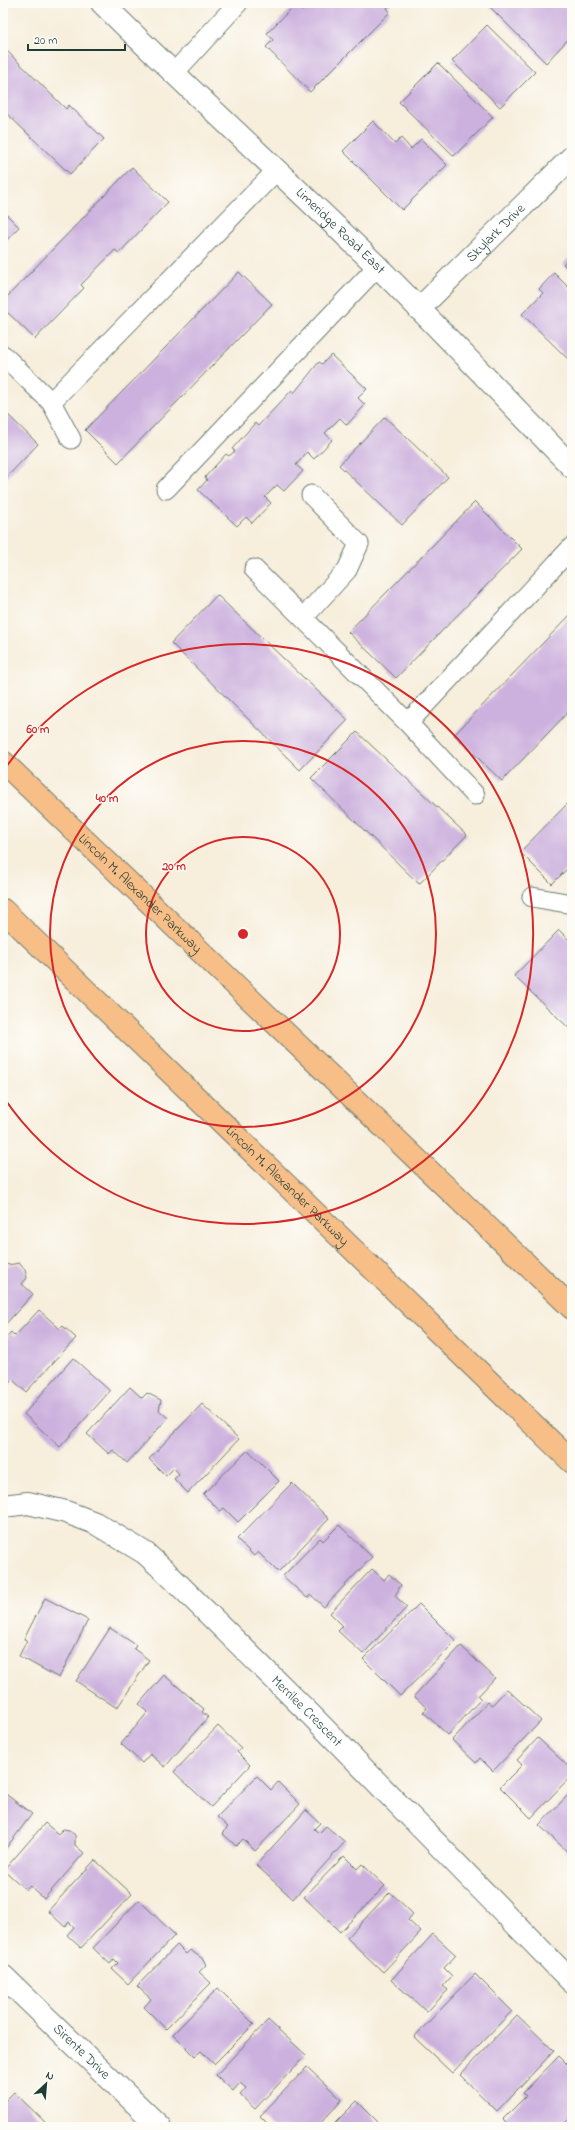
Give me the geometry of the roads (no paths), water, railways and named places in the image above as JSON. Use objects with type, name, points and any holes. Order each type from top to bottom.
[{"type":"highway","name":"Lincoln M. Alexander Parkway","points":[[3,762],[572,1308]]},
{"type":"highway","name":"Lincoln M. Alexander Parkway","points":[[3,910],[572,1462]]},
{"type":"street","name":"Limeridge Road East","points":[[102,3],[173,74],[277,170],[377,267],[572,467]]},
{"type":"street","name":"Skylark Drive","points":[[419,309],[572,157]]},
{"type":"street","name":"Merrilee Crescent","points":[[3,1506],[28,1504],[66,1512],[95,1523],[145,1553],[313,1717],[572,1982]]},
{"type":"street","name":"Sirente Drive","points":[[3,1976],[160,2127]]},
{"type":"lane","points":[[173,74],[238,3]]},
{"type":"lane","points":[[51,402],[277,170]]},
{"type":"lane","points":[[166,489],[377,267]]},
{"type":"lane","points":[[3,355],[51,402],[71,439]]},
{"type":"lane","points":[[303,618],[347,570],[359,544],[311,495]]},
{"type":"lane","points":[[408,723],[572,547]]},
{"type":"lane","points":[[254,569],[408,723],[475,795]]},
{"type":"lane","points":[[532,897],[572,904]]}]
